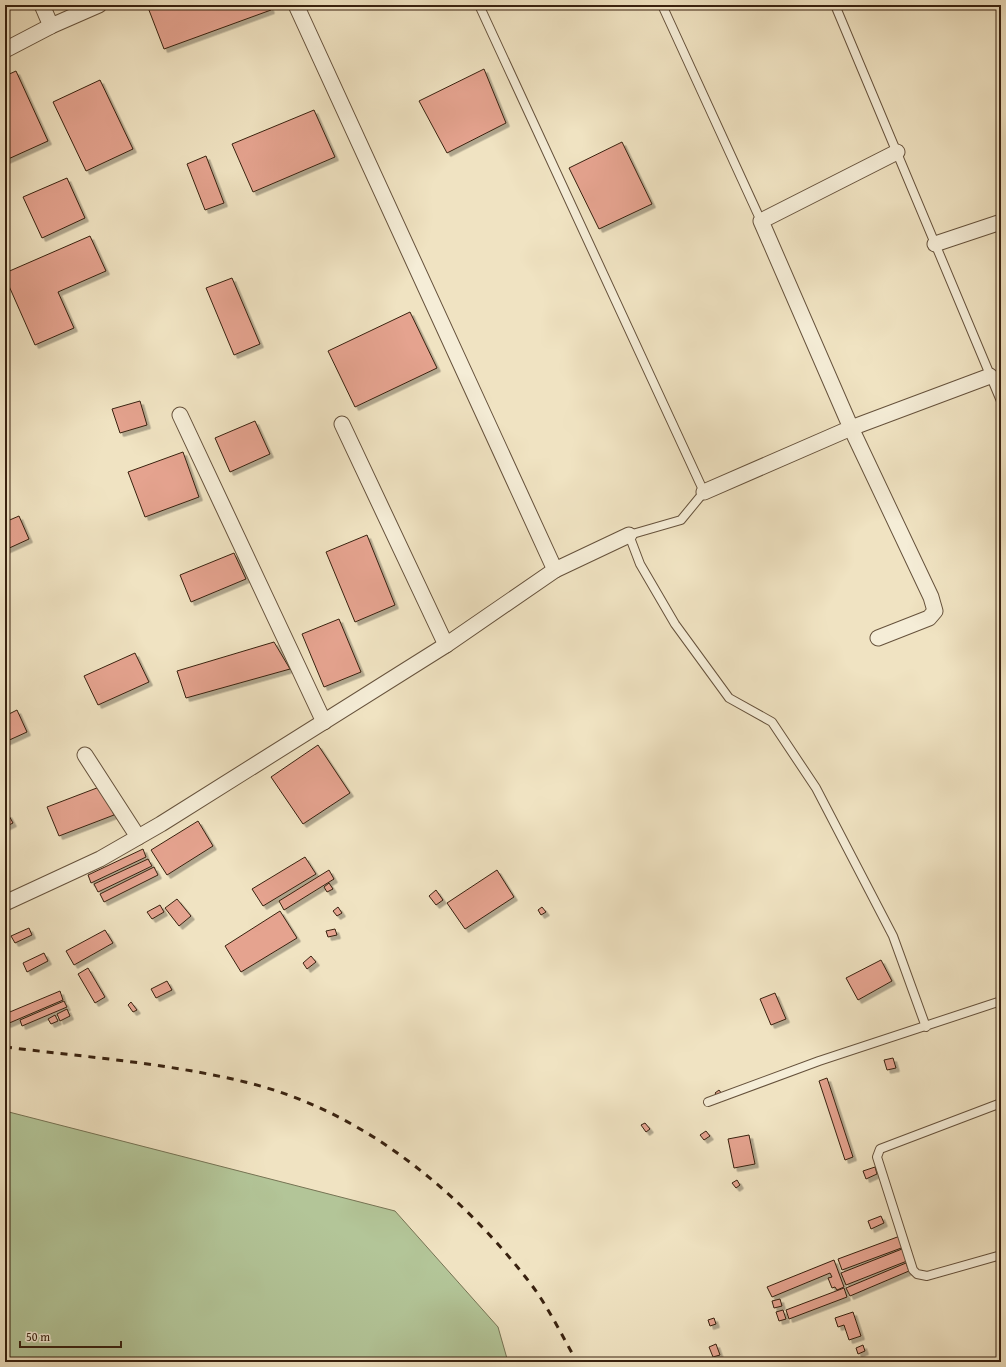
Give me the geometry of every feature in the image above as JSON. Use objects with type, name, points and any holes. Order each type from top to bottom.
[{"type":"street","points":[[42,5],[51,26]]},
{"type":"street","points":[[5,50],[51,26],[99,5]]},
{"type":"street","points":[[296,5],[555,570]]},
{"type":"street","points":[[878,638],[929,618],[935,611],[931,598],[851,428],[761,221],[897,152]]},
{"type":"street","points":[[935,244],[1001,222]]},
{"type":"street","points":[[704,492],[851,428],[990,376]]},
{"type":"street","points":[[180,415],[324,722]]},
{"type":"street","points":[[342,424],[446,645]]},
{"type":"street","points":[[5,903],[100,858],[138,837],[446,645],[555,570],[629,535]]},
{"type":"street","points":[[85,755],[138,837]]},
{"type":"lane","points":[[479,5],[704,492],[681,520],[629,535],[640,564],[675,624],[729,698],[772,722],[816,788],[893,936],[926,1027]]},
{"type":"lane","points":[[662,5],[761,221]]},
{"type":"lane","points":[[835,5],[1001,401]]},
{"type":"lane","points":[[708,1102],[819,1061],[926,1027],[1001,1001]]},
{"type":"lane","points":[[1001,1102],[880,1149],[877,1157],[913,1270],[918,1274],[927,1276],[1001,1254]]},
{"type":"green space","points":[[5,1111],[395,1211],[498,1327],[508,1362],[5,1362]]},
{"type":"building","points":[[147,5],[269,5],[271,10],[164,49]]},
{"type":"building","points":[[484,69],[506,123],[447,153],[419,101]]},
{"type":"building","points":[[16,71],[48,141],[6,160],[5,76]]},
{"type":"building","points":[[100,80],[133,149],[86,171],[53,102]]},
{"type":"building","points":[[314,110],[335,157],[253,192],[232,144]]},
{"type":"building","points":[[622,142],[652,204],[599,229],[569,168]]},
{"type":"building","points":[[206,156],[224,203],[205,210],[187,164]]},
{"type":"building","points":[[67,178],[85,218],[42,238],[23,197]]},
{"type":"building","points":[[90,236],[106,271],[58,292],[74,328],[35,345],[5,277],[5,273]]},
{"type":"building","points":[[232,278],[260,344],[234,355],[206,288]]},
{"type":"building","points":[[410,312],[437,368],[355,407],[328,351]]},
{"type":"building","points":[[140,401],[147,425],[120,433],[112,409]]},
{"type":"building","points":[[255,421],[270,454],[230,472],[215,438]]},
{"type":"building","points":[[183,452],[199,497],[145,517],[128,472]]},
{"type":"building","points":[[19,516],[29,539],[5,550],[5,522]]},
{"type":"building","points":[[367,535],[395,605],[355,622],[326,552]]},
{"type":"building","points":[[234,553],[246,579],[191,602],[180,575]]},
{"type":"building","points":[[339,619],[361,672],[324,687],[302,634]]},
{"type":"building","points":[[274,642],[290,669],[186,698],[177,671]]},
{"type":"building","points":[[135,653],[149,682],[98,705],[84,676]]},
{"type":"building","points":[[17,710],[27,732],[5,742],[5,716]]},
{"type":"building","points":[[318,745],[350,793],[303,824],[271,777]]},
{"type":"building","points":[[102,786],[114,815],[59,836],[47,807]]},
{"type":"building","points":[[8,814],[13,823],[5,827],[5,816]]},
{"type":"building","points":[[198,821],[213,846],[167,875],[151,850]]},
{"type":"building","points":[[143,849],[146,857],[91,883],[88,875]]},
{"type":"building","points":[[305,857],[316,874],[263,906],[252,889]]},
{"type":"building","points":[[148,859],[152,866],[98,892],[94,884]]},
{"type":"building","points":[[154,867],[158,875],[104,902],[100,894]]},
{"type":"building","points":[[329,870],[334,879],[284,910],[279,901]]},
{"type":"building","points":[[497,870],[514,897],[465,929],[447,903]]},
{"type":"building","points":[[329,883],[333,889],[327,892],[324,887]]},
{"type":"building","points":[[436,890],[443,900],[436,905],[429,896]]},
{"type":"building","points":[[177,899],[191,916],[179,926],[165,908]]},
{"type":"building","points":[[160,905],[164,912],[152,919],[147,912]]},
{"type":"building","points":[[338,907],[342,913],[337,916],[333,911]]},
{"type":"building","points":[[542,907],[546,912],[541,915],[538,910]]},
{"type":"building","points":[[280,911],[297,938],[241,972],[225,946]]},
{"type":"building","points":[[29,928],[32,935],[15,943],[11,936]]},
{"type":"building","points":[[335,929],[337,935],[328,937],[326,931]]},
{"type":"building","points":[[105,930],[113,943],[74,965],[66,951]]},
{"type":"building","points":[[44,953],[48,961],[27,972],[23,963]]},
{"type":"building","points":[[311,956],[316,962],[307,969],[303,963]]},
{"type":"building","points":[[881,960],[892,981],[858,1000],[846,978]]},
{"type":"building","points":[[88,968],[105,997],[95,1003],[78,974]]},
{"type":"building","points":[[167,981],[172,990],[156,998],[151,989]]},
{"type":"building","points":[[60,991],[63,1000],[7,1024],[5,1014]]},
{"type":"building","points":[[775,993],[786,1019],[771,1025],[760,999]]},
{"type":"building","points":[[64,1001],[67,1007],[22,1026],[20,1020]]},
{"type":"building","points":[[131,1002],[137,1010],[133,1012],[128,1005]]},
{"type":"building","points":[[67,1009],[70,1016],[60,1021],[57,1014]]},
{"type":"building","points":[[55,1015],[58,1021],[51,1024],[48,1019]]},
{"type":"building","points":[[893,1058],[896,1068],[887,1070],[884,1060]]},
{"type":"building","points":[[827,1078],[853,1157],[845,1160],[819,1081]]},
{"type":"building","points":[[719,1090],[722,1094],[718,1097],[715,1093]]},
{"type":"building","points":[[645,1123],[650,1129],[646,1132],[641,1125]]},
{"type":"building","points":[[706,1131],[710,1136],[704,1140],[700,1135]]},
{"type":"building","points":[[749,1135],[755,1164],[734,1168],[728,1139]]},
{"type":"building","points":[[875,1167],[877,1174],[866,1179],[863,1171]]},
{"type":"building","points":[[737,1180],[740,1185],[736,1188],[732,1183]]},
{"type":"building","points":[[881,1216],[884,1223],[871,1229],[868,1221]]},
{"type":"building","points":[[900,1236],[904,1247],[842,1270],[838,1259]]},
{"type":"building","points":[[902,1249],[907,1261],[846,1285],[841,1273]]},
{"type":"building","points":[[834,1260],[844,1287],[837,1290],[835,1287],[832,1288],[828,1278],[832,1277],[830,1273],[772,1297],[767,1287]]},
{"type":"building","points":[[906,1263],[909,1271],[850,1296],[846,1288]]},
{"type":"building","points":[[844,1288],[847,1297],[789,1319],[786,1310]]},
{"type":"building","points":[[780,1299],[782,1306],[774,1308],[772,1301]]},
{"type":"building","points":[[783,1310],[786,1319],[779,1321],[776,1312]]},
{"type":"building","points":[[853,1312],[861,1336],[849,1340],[844,1325],[838,1327],[835,1318]]},
{"type":"building","points":[[714,1318],[716,1324],[710,1326],[708,1320]]},
{"type":"building","points":[[716,1344],[720,1355],[713,1357],[709,1347]]},
{"type":"building","points":[[863,1345],[865,1351],[858,1354],[856,1348]]},
{"type":"railway","points":[[5,1047],[96,1057],[216,1075],[287,1094],[327,1111],[366,1132],[402,1156],[437,1184],[469,1214],[499,1246],[527,1279],[541,1299],[554,1319],[577,1362]]}]
